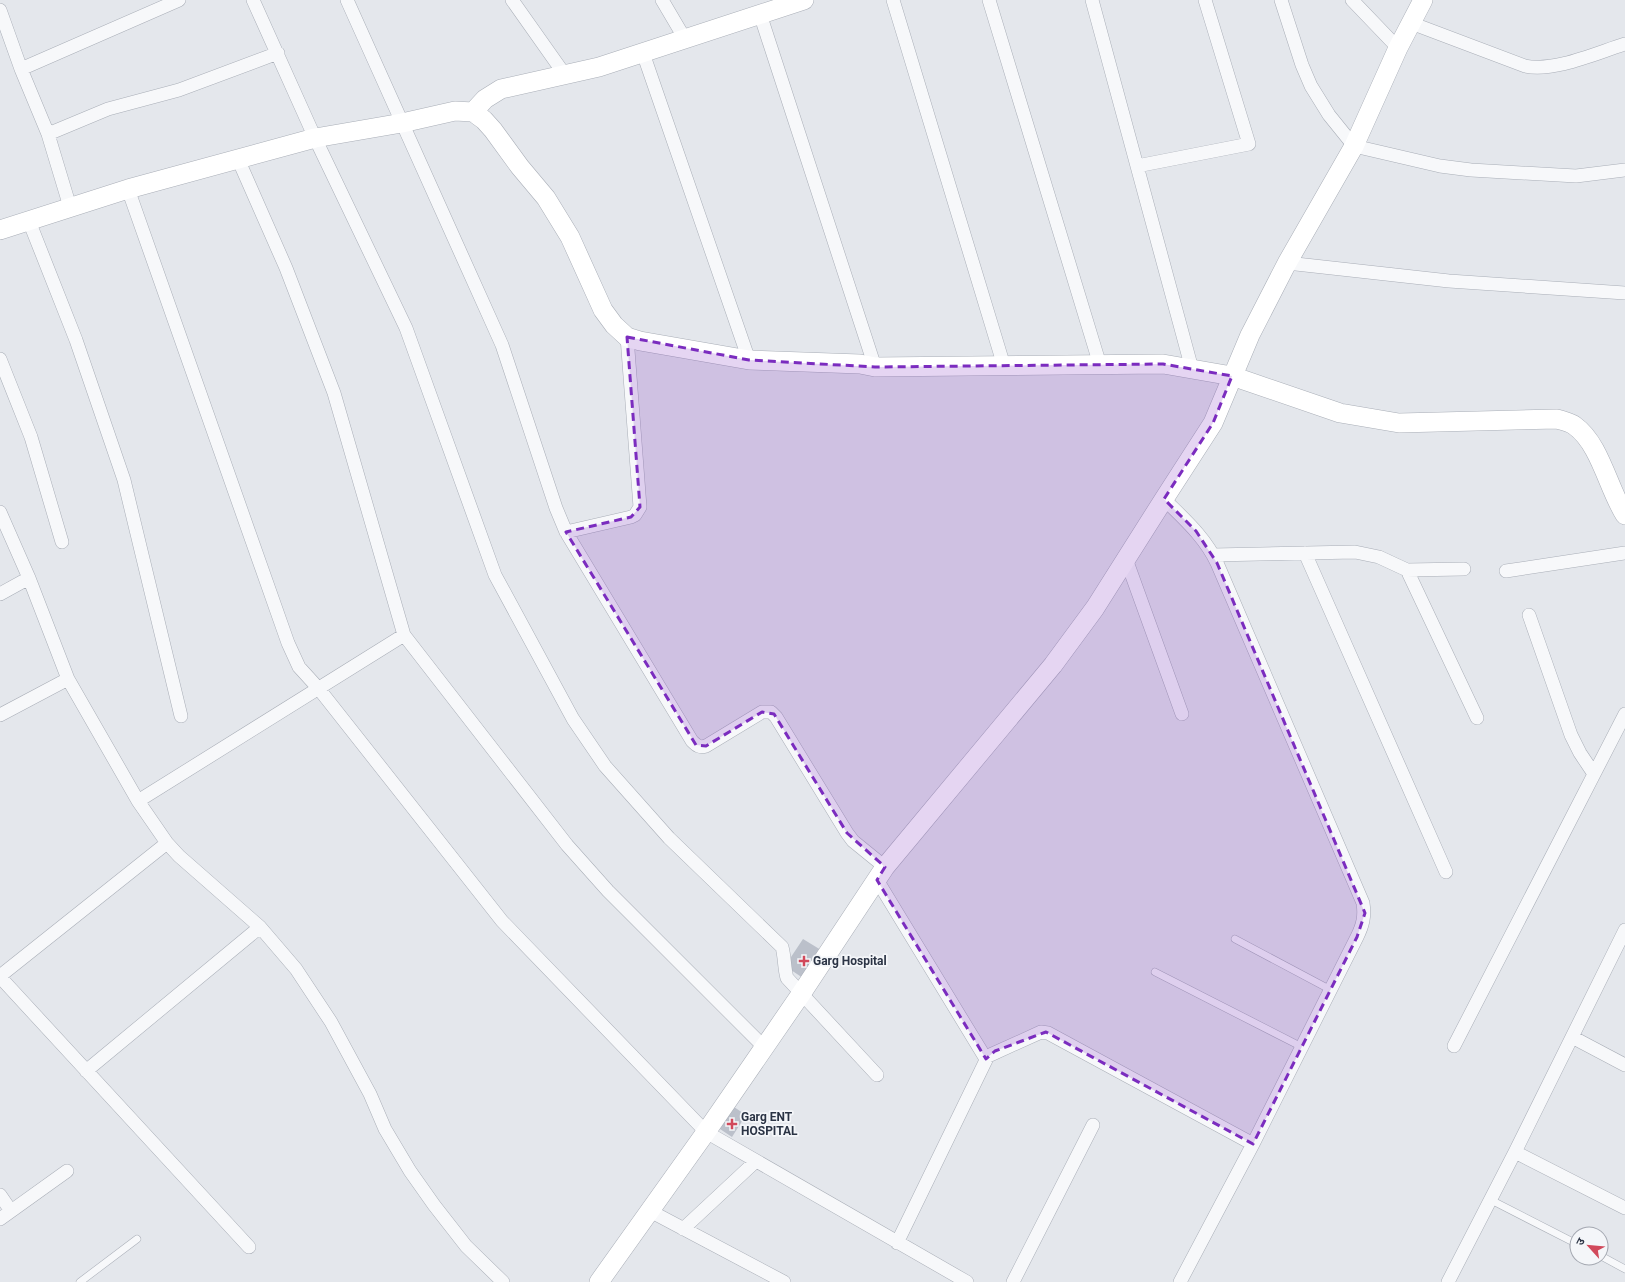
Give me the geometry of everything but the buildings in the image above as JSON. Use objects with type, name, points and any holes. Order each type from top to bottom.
[{"type":"street","points":[[21,69],[179,0]]},
{"type":"street","points":[[253,0],[315,138],[406,328],[495,575],[573,718],[605,766],[669,838],[782,947],[785,956],[787,978],[877,1075]]},
{"type":"street","points":[[346,0],[502,345],[556,508],[566,532],[696,745],[701,747],[706,746],[762,712],[770,712],[776,717],[847,833],[881,873],[986,1059]]},
{"type":"street","points":[[512,0],[565,75]]},
{"type":"street","points":[[662,0],[685,39]]},
{"type":"street","points":[[473,112],[485,98],[500,89],[599,67],[804,0]]},
{"type":"street","points":[[894,0],[1004,366]]},
{"type":"street","points":[[989,0],[1100,365]]},
{"type":"street","points":[[1092,0],[1192,369]]},
{"type":"street","points":[[1137,166],[1249,144],[1205,0]]},
{"type":"street","points":[[1281,0],[1302,65],[1311,86],[1329,115],[1354,146],[1440,166],[1471,170],[1576,176],[1625,170]]},
{"type":"street","points":[[1352,0],[1398,48]]},
{"type":"street","points":[[599,1282],[706,1132],[801,994],[881,873],[1039,684],[1075,636],[1126,559],[1213,423],[1250,335],[1287,263],[1354,146],[1398,48],[1423,0]]},
{"type":"street","points":[[0,10],[21,69],[48,134],[70,207]]},
{"type":"street","points":[[760,14],[875,367]]},
{"type":"street","points":[[1411,23],[1525,66],[1534,68],[1553,66],[1625,44]]},
{"type":"street","points":[[48,134],[108,109],[179,90],[278,53]]},
{"type":"street","points":[[643,53],[749,360]]},
{"type":"street","points":[[0,230],[128,189],[315,138],[402,123],[455,111],[473,112],[484,120],[493,130],[546,198],[570,237],[603,310],[614,325],[627,337],[640,341],[749,360],[860,364],[875,367],[1164,364],[1232,376],[1340,414],[1373,420],[1399,422],[1557,419],[1574,425],[1584,434],[1594,451],[1619,506],[1625,515]]},
{"type":"street","points":[[238,159],[286,268],[334,393],[404,635],[576,855],[608,891],[764,1047]]},
{"type":"street","points":[[128,189],[293,656],[299,667],[319,689],[502,921],[706,1132],[967,1282]]},
{"type":"street","points":[[29,221],[76,340],[124,480],[181,716]]},
{"type":"street","points":[[1287,263],[1449,281],[1625,293]]},
{"type":"street","points":[[566,532],[631,517],[635,515],[640,507],[627,337]]},
{"type":"street","points":[[0,359],[31,437],[62,542]]},
{"type":"street","points":[[1164,499],[1196,531],[1213,554],[1363,903],[1364,913],[1363,923],[1302,1047],[1253,1144],[1180,1282]]},
{"type":"street","points":[[0,512],[29,578],[68,679],[138,801],[167,843],[194,870],[260,927],[296,969],[331,1022],[370,1094],[386,1128],[434,1205],[466,1246],[503,1282]]},
{"type":"street","points":[[1305,553],[1446,872]]},
{"type":"street","points":[[1213,554],[1361,553],[1379,557],[1407,570],[1464,569]]},
{"type":"street","points":[[1506,571],[1625,553]]},
{"type":"street","points":[[1126,559],[1182,714]]},
{"type":"street","points":[[1407,570],[1477,718]]},
{"type":"street","points":[[0,594],[29,578]]},
{"type":"street","points":[[1529,615],[1571,735],[1580,754],[1594,774]]},
{"type":"street","points":[[138,801],[404,635]]},
{"type":"street","points":[[0,715],[68,679]]},
{"type":"street","points":[[1454,1046],[1625,714]]},
{"type":"street","points":[[167,843],[0,977],[249,1246]]},
{"type":"street","points":[[86,1071],[260,927]]},
{"type":"street","points":[[1448,1282],[1491,1200],[1625,930]]},
{"type":"street","points":[[897,1243],[986,1059],[995,1051],[1038,1033],[1046,1032],[1253,1144]]},
{"type":"street","points":[[1572,1037],[1625,1064]]},
{"type":"street","points":[[1014,1282],[1094,1125]]},
{"type":"street","points":[[1515,1152],[1625,1208]]},
{"type":"street","points":[[683,1229],[756,1161]]},
{"type":"street","points":[[0,1219],[67,1171]]},
{"type":"street","points":[[0,1195],[11,1211]]},
{"type":"street","points":[[650,1211],[784,1282]]},
{"type":"lane","points":[[1234,939],[1330,990]]},
{"type":"lane","points":[[1155,972],[1302,1047]]},
{"type":"lane","points":[[1491,1200],[1569,1240]]},
{"type":"lane","points":[[80,1282],[137,1239]]},
{"type":"lane","points":[[1609,1260],[1625,1268]]},
{"type":"highlighted area","points":[[627,337],[749,360],[875,367],[1163,364],[1232,376],[1213,423],[1164,499],[1196,531],[1217,563],[1365,913],[1357,937],[1253,1144],[1046,1032],[995,1051],[986,1059],[877,880],[885,867],[847,833],[774,714],[762,712],[706,746],[696,745],[566,532],[631,517],[640,507]]},
{"type":"place","name":"Garg Hospital","points":[[804,961]]},
{"type":"place","name":"Garg ENT HOSPITAL","points":[[732,1124]]}]
